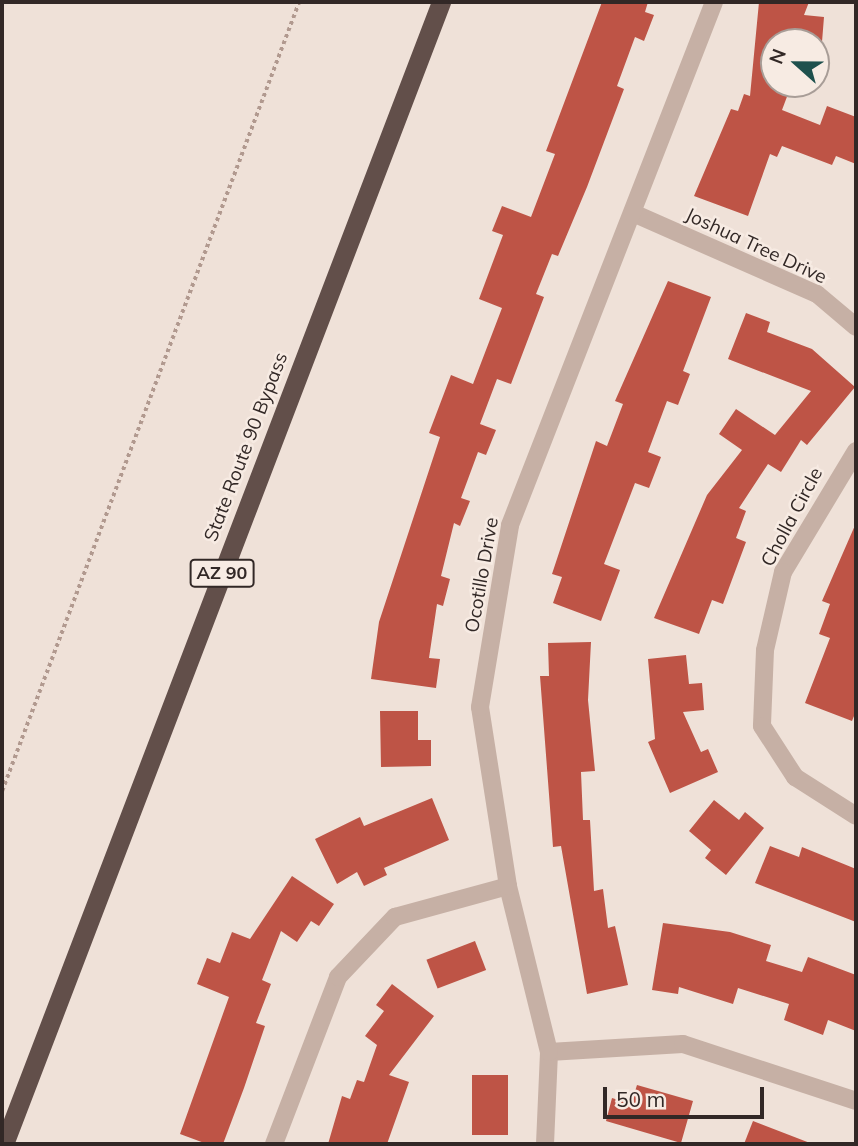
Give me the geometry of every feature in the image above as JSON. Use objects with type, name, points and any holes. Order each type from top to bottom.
[{"type":"highway","name":"State Route 90 Bypass","points":[[4,1144],[441,2]]},
{"type":"street","name":"Ocotillo Drive","points":[[545,1144],[548,1052],[508,886],[480,707],[510,525],[713,2]]},
{"type":"street","name":"Joshua Tree Drive","points":[[633,213],[817,294],[856,327]]},
{"type":"street","name":"Cholla Circle","points":[[856,451],[783,572],[765,650],[762,726],[794,777],[856,816]]},
{"type":"street","points":[[274,1144],[338,976],[395,917],[508,886]]},
{"type":"street","points":[[548,1052],[683,1044],[856,1101]]},
{"type":"path","points":[[2,791],[299,2]]},
{"type":"building","points":[[602,2],[648,2],[645,12],[654,15],[644,41],[635,37],[617,86],[624,89],[558,256],[552,254],[536,294],[544,297],[511,384],[497,379],[480,424],[496,430],[486,455],[478,452],[461,498],[470,501],[460,526],[454,523],[441,576],[450,579],[443,606],[437,604],[429,658],[440,659],[436,688],[371,679],[379,622],[440,437],[429,433],[451,375],[473,384],[502,308],[479,299],[503,235],[492,231],[502,206],[531,217],[555,154],[546,151]]},
{"type":"building","points":[[759,2],[809,2],[804,15],[824,17],[823,28],[760,28],[760,98],[786,98],[782,110],[820,125],[827,106],[856,117],[856,164],[836,156],[832,165],[782,146],[777,157],[770,154],[748,216],[694,196],[731,109],[738,111],[744,94],[750,96]]},
{"type":"building","points":[[668,281],[711,297],[683,371],[690,374],[678,405],[667,401],[648,452],[661,457],[649,488],[635,483],[604,564],[620,570],[601,621],[553,603],[562,577],[552,574],[596,441],[607,446],[623,404],[615,401]]},
{"type":"building","points":[[746,313],[770,322],[767,332],[812,349],[855,387],[807,445],[801,440],[781,472],[768,464],[739,508],[746,511],[736,538],[746,542],[723,604],[712,600],[699,634],[654,618],[707,495],[742,450],[719,434],[736,409],[775,435],[811,391],[728,359]]},
{"type":"building","points":[[856,523],[856,711],[852,721],[805,703],[830,638],[819,634],[830,604],[822,601]]},
{"type":"building","points":[[591,642],[588,700],[595,771],[581,772],[583,820],[590,820],[594,891],[603,889],[608,928],[615,926],[628,985],[587,994],[561,846],[553,847],[540,676],[549,676],[548,643]]},
{"type":"building","points":[[686,655],[689,684],[702,683],[704,710],[683,712],[701,752],[708,749],[718,772],[670,793],[648,742],[655,739],[648,659]]},
{"type":"building","points":[[380,711],[418,711],[418,740],[431,740],[431,766],[381,767]]},
{"type":"building","points":[[432,798],[449,840],[384,868],[387,875],[364,886],[357,872],[337,884],[315,839],[360,817],[364,826]]},
{"type":"building","points":[[714,800],[739,820],[745,812],[764,828],[726,875],[705,858],[711,850],[689,831]]},
{"type":"building","points":[[770,846],[799,857],[802,847],[856,869],[856,922],[755,883]]},
{"type":"building","points":[[292,876],[334,904],[319,926],[311,921],[297,942],[281,931],[262,980],[271,984],[256,1023],[265,1026],[223,1144],[207,1144],[180,1134],[229,997],[197,984],[207,958],[220,963],[232,932],[250,939]]},
{"type":"building","points":[[663,923],[730,932],[771,945],[766,961],[802,972],[808,957],[856,975],[856,1031],[828,1020],[823,1035],[784,1020],[789,1004],[738,988],[733,1004],[679,987],[678,994],[652,990]]},
{"type":"building","points":[[475,941],[486,970],[438,989],[426,960]]},
{"type":"building","points":[[392,984],[434,1016],[389,1075],[409,1082],[387,1144],[328,1144],[342,1096],[350,1099],[357,1080],[364,1082],[377,1045],[365,1036],[384,1011],[376,1005]]},
{"type":"building","points":[[472,1075],[508,1075],[508,1135],[472,1135]]},
{"type":"building","points":[[637,1085],[693,1101],[681,1143],[606,1121],[612,1098],[631,1104]]},
{"type":"building","points":[[753,1121],[810,1143],[744,1144]]}]
